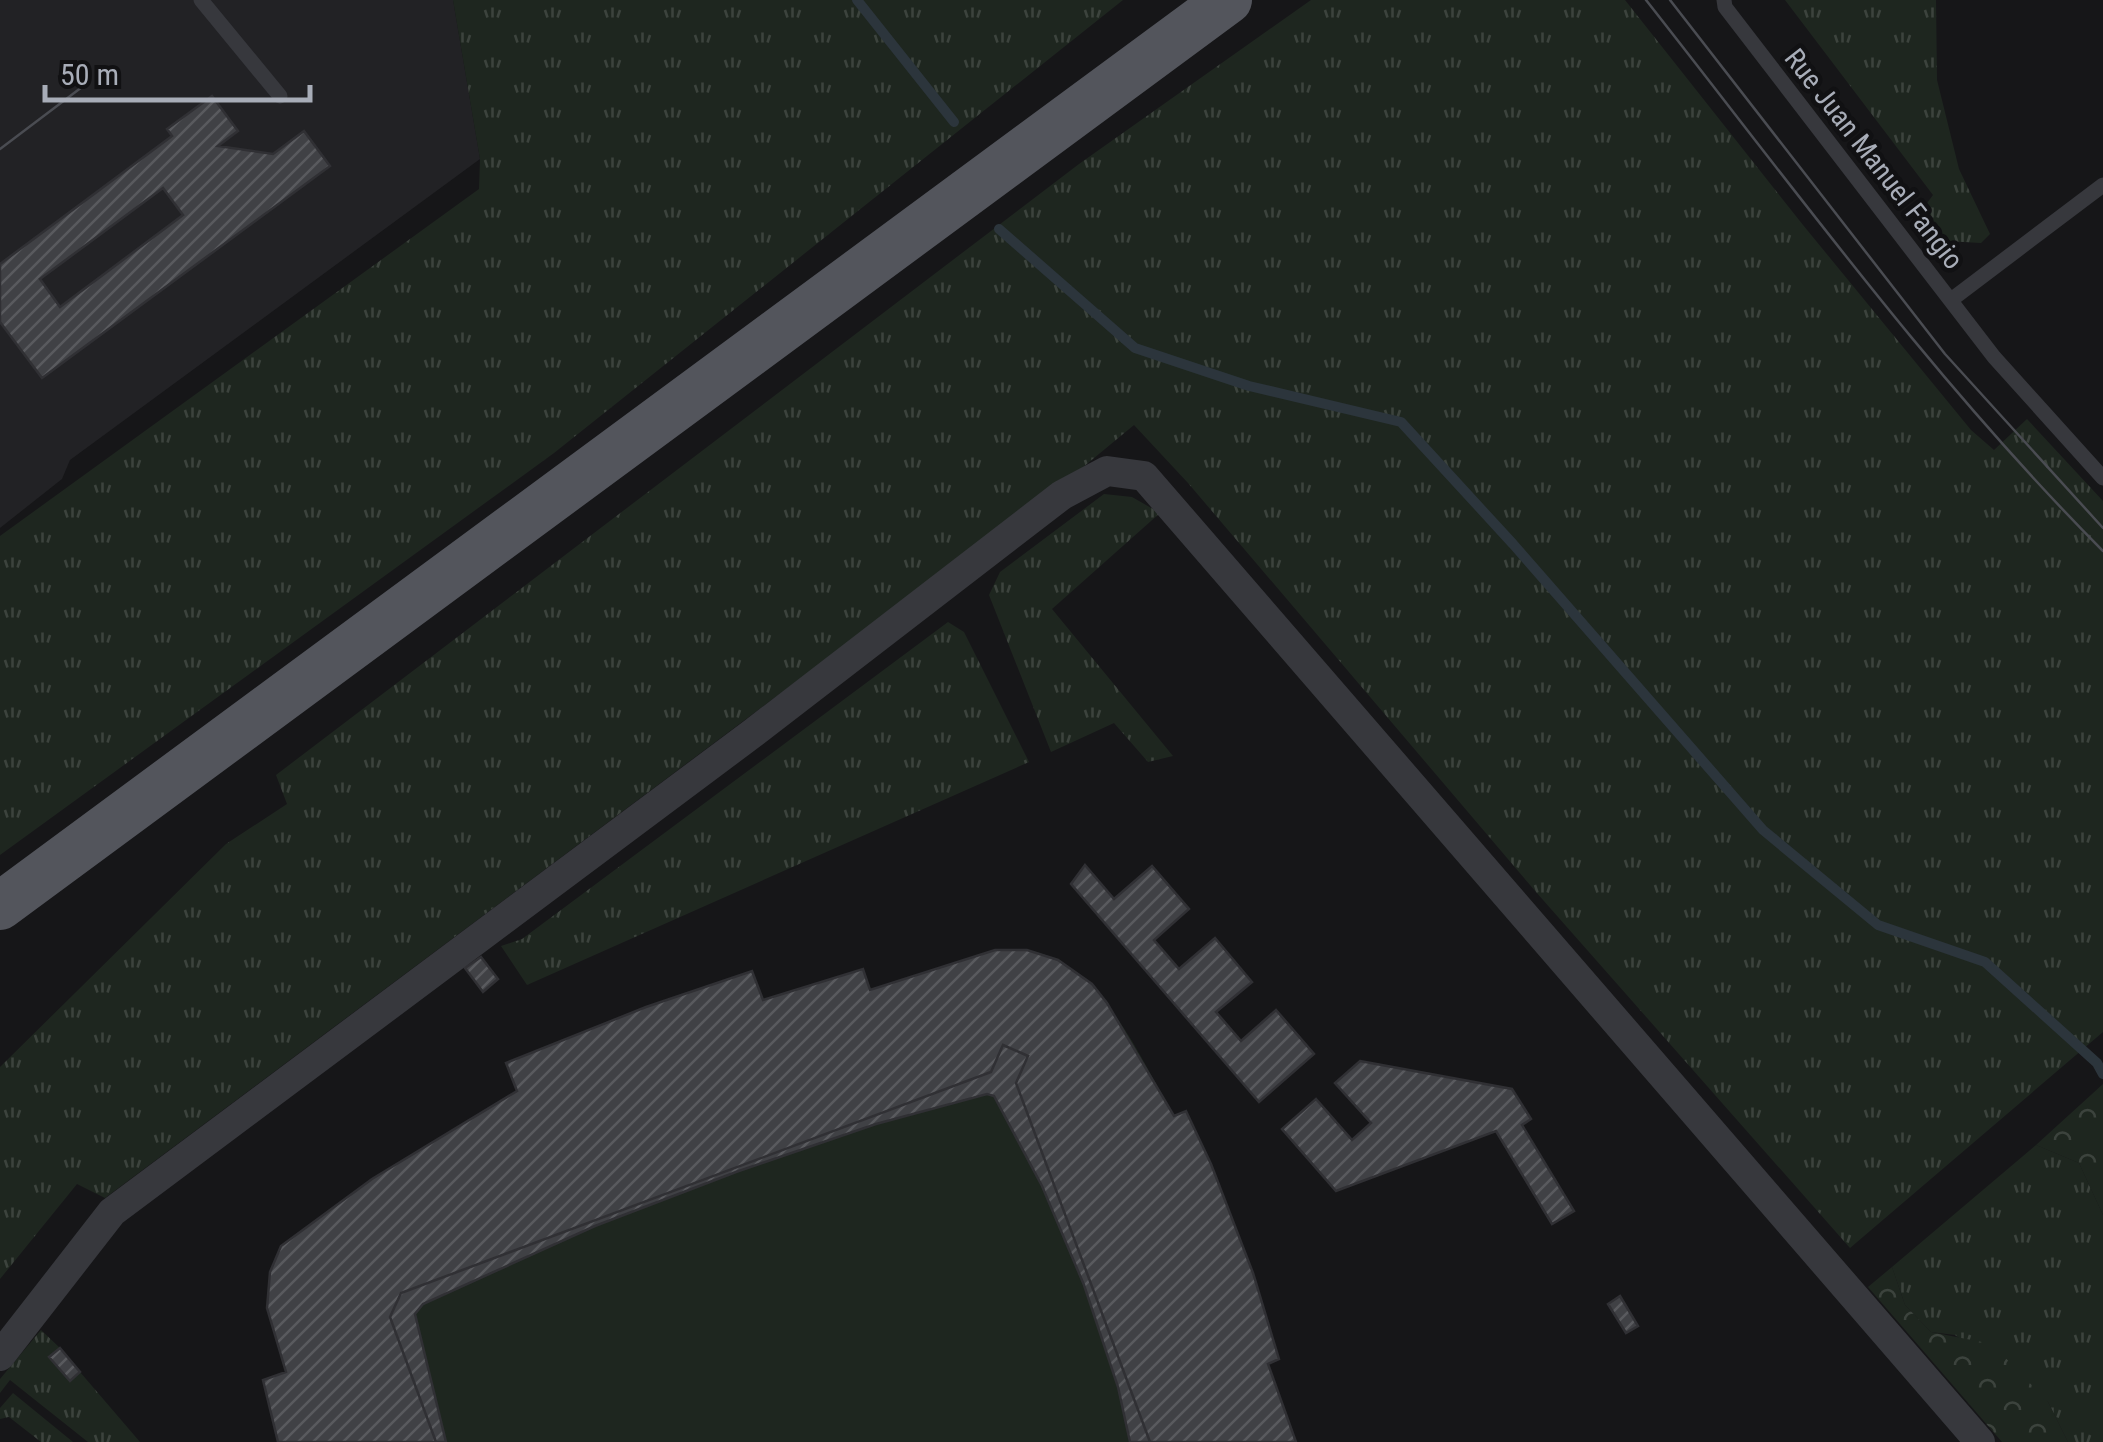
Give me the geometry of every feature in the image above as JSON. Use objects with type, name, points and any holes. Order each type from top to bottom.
[{"type":"main road","points":[[0,906],[1228,0]]},
{"type":"street","points":[[0,1356],[112,1212],[753,733],[1062,495],[1107,471],[1144,476],[1980,1442]]},
{"type":"lane","points":[[201,0],[280,96]]},
{"type":"lane","name":"Rue Juan Manuel Fangio","points":[[1724,0],[1725,7],[1994,356],[2103,478]]},
{"type":"lane","name":"Rue Juan Manuel Fangio","points":[[1950,300],[2103,185]]},
{"type":"shaded area","points":[[0,0],[453,0],[480,159],[70,460],[62,479],[0,528]]},
{"type":"green space","points":[[453,0],[1123,0],[554,453],[0,855],[0,536],[479,189],[480,159]]},
{"type":"green space","points":[[1311,0],[1625,0],[1971,430],[1994,450],[2027,419],[2103,501],[2103,1032],[1850,1248],[1536,892],[1188,483],[1134,425],[1082,468],[105,1198],[77,1184],[0,1279],[0,1067],[226,844],[287,804],[276,775],[1079,164]]},
{"type":"green space","points":[[1785,0],[1936,0],[1937,80],[1959,169],[1990,234],[1981,243],[1945,241],[1916,218],[1933,195]]},
{"type":"green space","points":[[1104,494],[1132,497],[1160,513],[1052,609],[1173,756],[1148,762],[1114,723],[1051,752],[989,595],[1000,572]]},
{"type":"green space","points":[[948,622],[964,632],[1029,762],[527,985],[501,946],[522,939]]},
{"type":"green space","points":[[995,950],[1027,950],[1053,958],[1076,973],[1116,1016],[1174,1116],[1186,1111],[1253,1273],[1268,1364],[1296,1442],[278,1442],[263,1380],[285,1372],[267,1308],[270,1272],[281,1246],[372,1179],[517,1091],[506,1063],[646,1007],[752,971],[764,1000],[863,969],[871,989]]},
{"type":"green space","points":[[2103,1084],[2103,1215],[2079,1163],[2036,1145]]},
{"type":"green space","points":[[2036,1145],[2079,1163],[2103,1215],[2103,1442],[2068,1442],[2048,1402],[1955,1335],[1931,1332],[1905,1305],[1892,1267]]},
{"type":"green space","points":[[1892,1267],[1905,1305],[1931,1332],[1992,1344],[2048,1402],[2068,1442],[2002,1442],[1868,1287]]},
{"type":"green space","points":[[41,1330],[60,1348],[49,1357],[70,1380],[80,1372],[140,1442],[88,1442],[10,1380],[0,1393],[0,1379]]},
{"type":"green space","points":[[13,1393],[73,1442],[41,1442],[9,1417],[0,1419],[0,1408]]},
{"type":"building","points":[[212,96],[238,131],[218,146],[273,154],[304,131],[330,166],[42,378],[0,322],[0,264],[172,136],[167,129]],"holes":[[[163,188],[183,215],[60,307],[40,279]]]},
{"type":"building","points":[[1085,865],[1114,899],[1152,866],[1189,909],[1154,940],[1179,969],[1215,938],[1252,982],[1216,1012],[1241,1041],[1276,1010],[1314,1054],[1259,1102],[1071,884]]},
{"type":"building","points":[[995,950],[1027,950],[1058,960],[1092,984],[1174,1116],[1186,1111],[1253,1273],[1279,1359],[1268,1364],[1296,1442],[1150,1442],[1016,1083],[1028,1056],[1003,1045],[991,1072],[401,1293],[390,1317],[436,1442],[278,1442],[263,1380],[286,1372],[267,1308],[270,1272],[281,1246],[372,1179],[517,1091],[506,1063],[646,1007],[752,971],[763,1000],[863,969],[870,990]]},
{"type":"building","points":[[481,957],[498,979],[483,992],[465,968]]},
{"type":"building","points":[[1003,1045],[1028,1056],[1016,1083],[1150,1442],[1130,1442],[1118,1387],[1084,1285],[1042,1186],[994,1096],[987,1094],[876,1124],[736,1172],[595,1226],[423,1304],[415,1314],[446,1442],[436,1442],[390,1317],[401,1293],[991,1072]]},
{"type":"building","points":[[1360,1061],[1512,1089],[1531,1119],[1522,1125],[1574,1211],[1552,1224],[1496,1131],[1336,1191],[1282,1129],[1316,1099],[1352,1140],[1371,1123],[1335,1083]]},
{"type":"building","points":[[1620,1296],[1638,1326],[1626,1333],[1608,1304]]},
{"type":"building","points":[[60,1348],[80,1372],[70,1381],[49,1357]]},
{"type":"waterway","points":[[857,0],[954,122]]},
{"type":"waterway","points":[[999,229],[1135,348],[1249,386],[1401,422],[1763,830],[1878,925],[1985,962],[2097,1063],[2103,1074]]},
{"type":"tram line","points":[[1646,0],[1923,352],[2103,551]]},
{"type":"tram line","points":[[1670,0],[1945,354],[2103,528]]},
{"type":"tram line","points":[[0,149],[86,84]]}]
